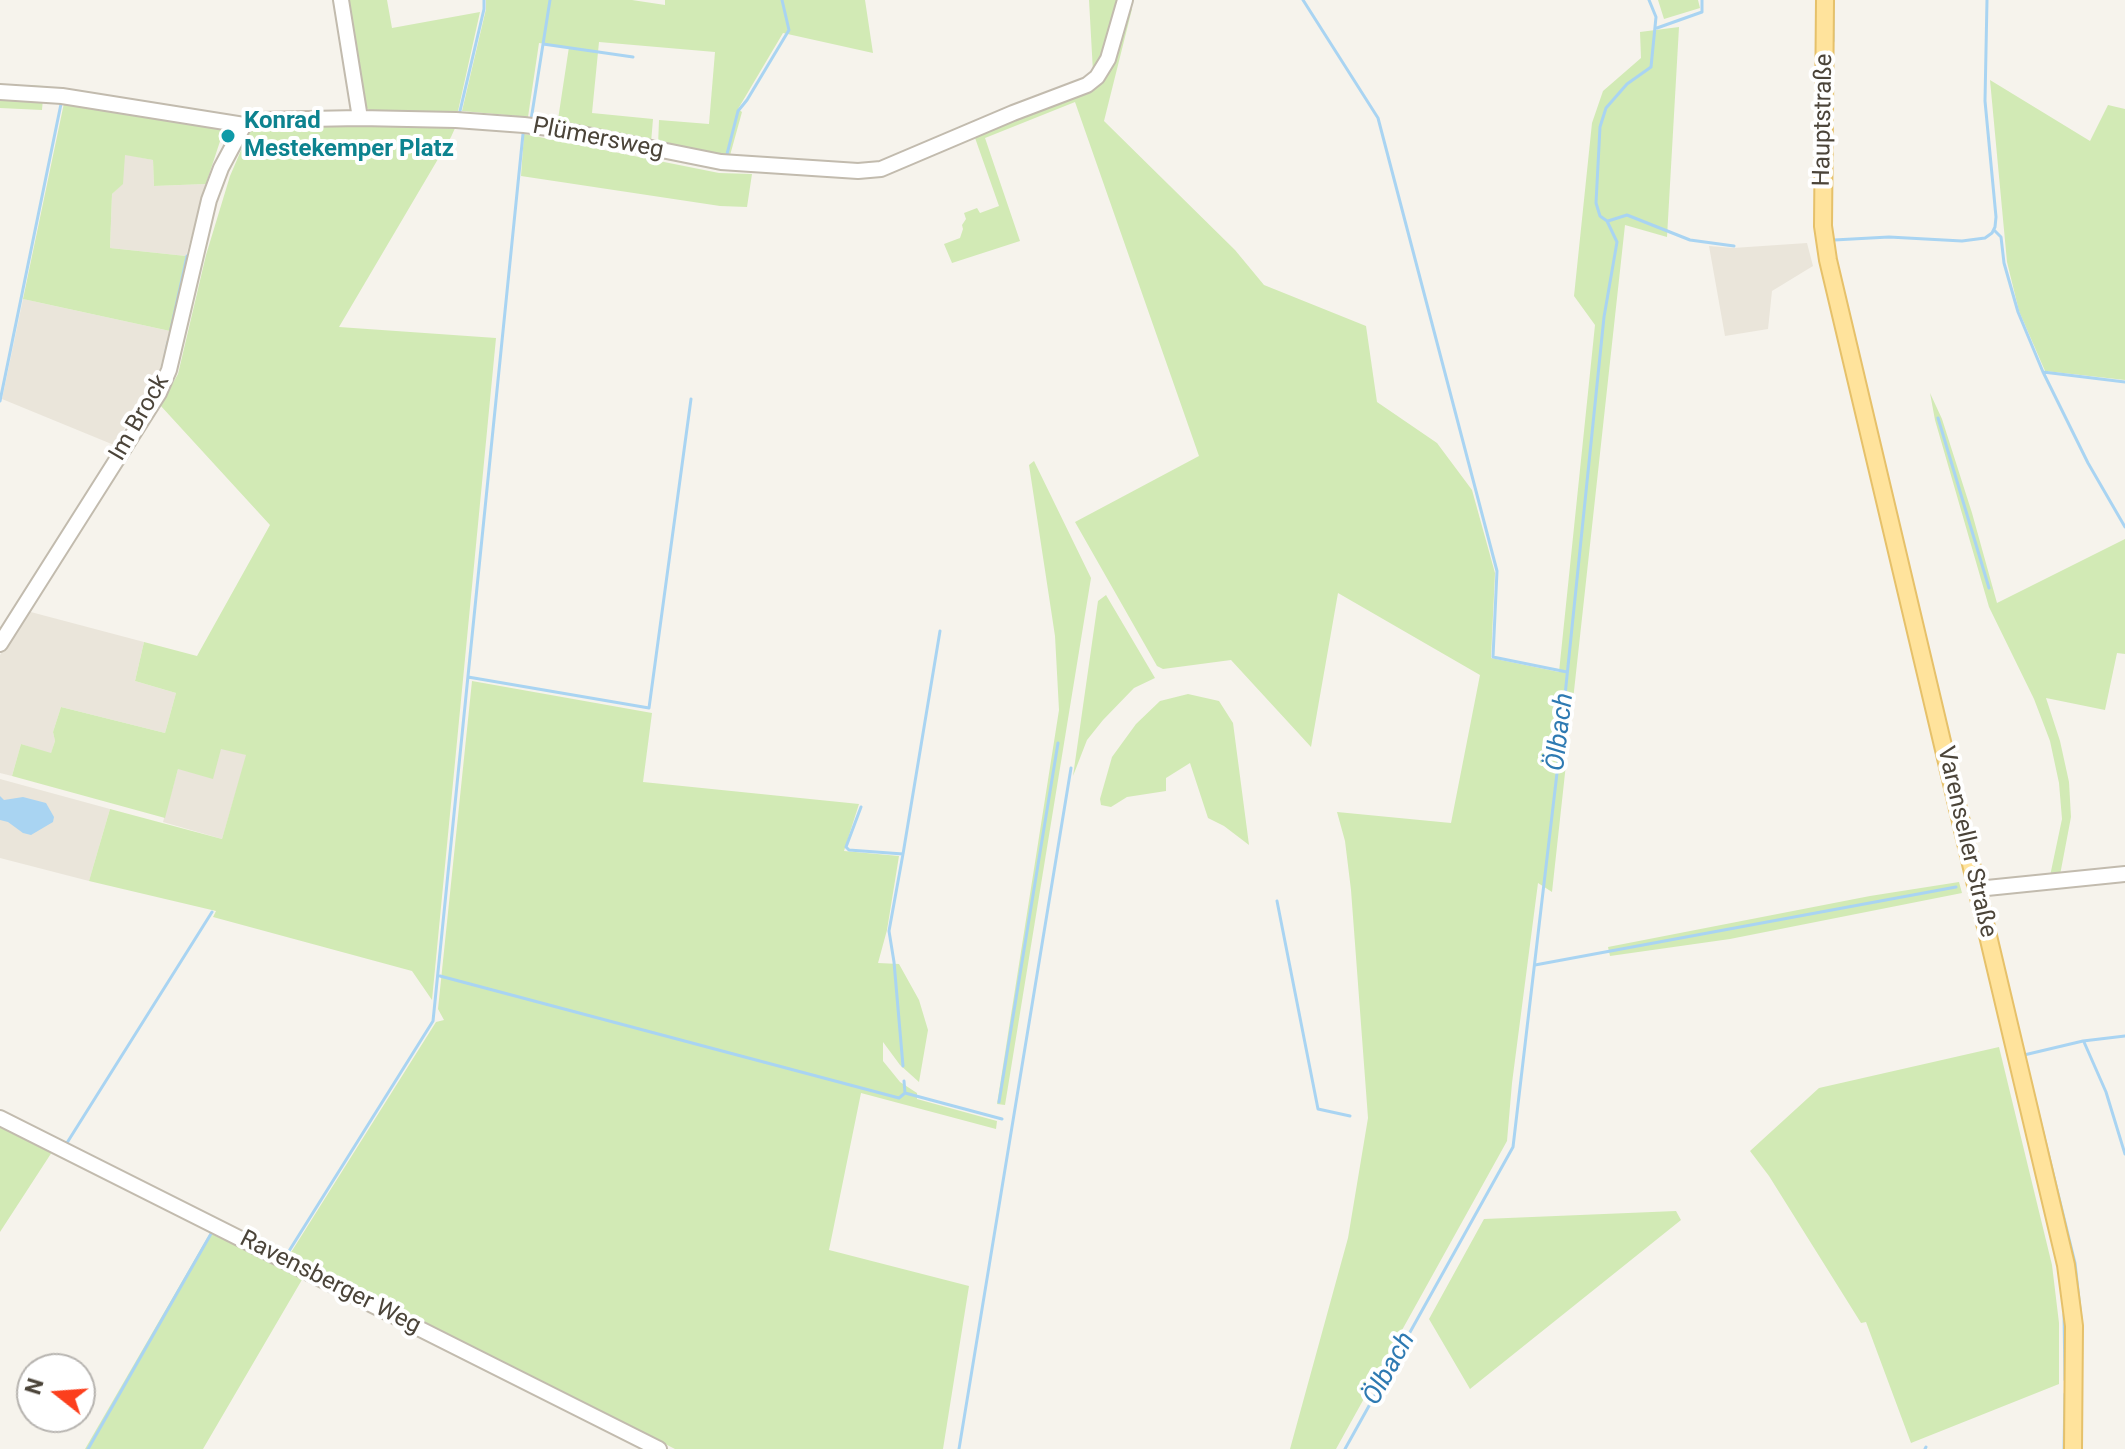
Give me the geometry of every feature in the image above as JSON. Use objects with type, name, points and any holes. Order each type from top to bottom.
[{"type":"main road","name":"Hauptstraße","points":[[1824,240],[1825,0]]},
{"type":"main road","name":"Varenseller Straße","points":[[1824,240],[2072,1295],[2073,1449]]},
{"type":"street","points":[[341,0],[360,118]]},
{"type":"street","name":"Plümersweg","points":[[0,92],[62,96],[244,125],[256,120],[360,118],[524,125],[721,162],[858,171],[881,169],[1087,85],[1097,77],[1108,59],[1125,0]]},
{"type":"street","name":"Im Brock","points":[[0,644],[159,393],[169,370],[209,200],[221,168],[244,125]]},
{"type":"street","points":[[1977,889],[2125,874]]},
{"type":"street","name":"Ravensberger Weg","points":[[0,1118],[659,1449]]},
{"type":"shaded area","points":[[124,154],[153,160],[154,186],[206,184],[186,256],[110,248],[112,194],[122,184]]},
{"type":"shaded area","points":[[1807,243],[1813,266],[1772,291],[1768,329],[1725,336],[1709,246],[1733,248]]},
{"type":"shaded area","points":[[23,299],[170,331],[160,369],[114,445],[2,399]]},
{"type":"shaded area","points":[[27,611],[144,642],[135,681],[176,693],[165,733],[61,707],[53,732],[55,741],[51,754],[21,744],[12,776],[0,773],[0,655]]},
{"type":"shaded area","points":[[221,748],[247,755],[222,839],[163,822],[178,769]]},
{"type":"shaded area","points":[[0,779],[110,809],[89,881],[0,858]]},
{"type":"green space","points":[[346,0],[387,0],[392,28],[480,12],[458,111],[371,112],[364,105]]},
{"type":"green space","points":[[486,0],[632,0],[665,5],[665,0],[865,0],[873,53],[783,33],[738,109],[742,112],[729,159],[658,146],[659,120],[709,124],[715,52],[599,42],[592,113],[653,119],[651,143],[557,126],[569,47],[539,43],[528,117],[462,111]]},
{"type":"green space","points":[[1089,0],[1122,0],[1099,64],[1093,72]]},
{"type":"green space","points":[[1658,0],[1698,0],[1700,8],[1664,19]]},
{"type":"green space","points":[[1128,9],[1132,9],[1104,121],[1235,250],[1264,285],[1366,326],[1377,402],[1437,443],[1472,490],[1495,573],[1491,658],[1559,672],[1595,325],[1574,296],[1592,123],[1603,91],[1641,58],[1640,32],[1679,27],[1667,237],[1625,225],[1552,892],[1538,883],[1507,1141],[1336,1449],[1290,1449],[1348,1238],[1368,1118],[1351,890],[1345,841],[1337,812],[1451,823],[1480,675],[1338,593],[1311,747],[1231,660],[1163,669],[1157,666],[1075,522],[1199,456],[1075,102],[985,138],[1020,241],[952,263],[944,244],[960,238],[966,219],[964,213],[977,208],[980,213],[999,206],[974,135],[1101,80],[1115,61]]},
{"type":"green space","points":[[1990,80],[2090,141],[2108,105],[2125,109],[2125,380],[2045,371],[2019,311],[2007,262]]},
{"type":"green space","points":[[0,84],[44,86],[42,110],[0,108]]},
{"type":"green space","points":[[64,103],[224,129],[206,184],[154,186],[153,160],[125,155],[123,184],[112,194],[110,248],[186,256],[170,331],[23,299]]},
{"type":"green space","points":[[256,123],[456,126],[339,327],[496,338],[432,1000],[412,971],[213,917],[216,911],[89,881],[110,809],[222,839],[246,755],[221,749],[213,779],[178,769],[165,818],[12,776],[21,744],[51,753],[55,741],[53,732],[61,707],[165,733],[176,693],[135,681],[144,642],[197,656],[270,525],[160,405],[178,374],[206,255],[230,176]]},
{"type":"green space","points":[[524,134],[719,173],[752,174],[747,207],[720,206],[521,176]]},
{"type":"green space","points":[[1930,393],[1942,419],[1972,513],[1997,603],[2125,539],[2125,654],[2117,653],[2105,710],[2046,698],[2069,782],[2071,817],[2060,875],[2050,876],[2062,819],[2059,783],[2050,741],[2034,699],[1989,607]]},
{"type":"green space","points":[[1034,461],[1091,578],[1005,1105],[997,1104],[1059,710],[1055,636],[1029,465]]},
{"type":"green space","points":[[1106,595],[1155,678],[1134,688],[1103,720],[1087,740],[1073,776],[1098,601]]},
{"type":"green space","points":[[472,681],[652,713],[643,782],[859,804],[844,851],[899,856],[887,930],[878,963],[899,964],[919,1000],[928,1030],[919,1082],[900,1065],[883,1042],[883,1061],[900,1082],[917,1093],[917,1099],[997,1121],[996,1129],[861,1093],[829,1250],[969,1286],[943,1449],[675,1449],[290,1254],[436,1022],[444,1020],[438,1009]]},
{"type":"green space","points":[[1188,694],[1219,701],[1233,723],[1249,845],[1208,818],[1190,763],[1166,778],[1166,791],[1127,797],[1111,807],[1101,805],[1112,757],[1136,724],[1160,701]]},
{"type":"green space","points":[[1959,882],[1962,893],[1730,939],[1610,956],[1608,947],[1870,896]]},
{"type":"green space","points":[[1999,1047],[2052,1265],[2059,1323],[2059,1384],[1911,1443],[1866,1322],[1861,1323],[1769,1176],[1750,1151],[1819,1088]]},
{"type":"green space","points":[[0,1126],[52,1152],[0,1232]]},
{"type":"green space","points":[[1676,1211],[1681,1220],[1470,1389],[1429,1319],[1484,1219]]},
{"type":"green space","points":[[210,1233],[303,1278],[203,1449],[85,1449]]},
{"type":"water","points":[[0,796],[4,800],[23,797],[46,803],[54,817],[53,822],[31,835],[23,833],[0,820]]},
{"type":"waterway","points":[[460,111],[484,0]]},
{"type":"waterway","points":[[531,120],[550,0]]},
{"type":"waterway","points":[[727,154],[738,111],[789,30],[782,0]]},
{"type":"waterway","points":[[1303,0],[1378,118],[1497,571],[1493,657],[1567,672]]},
{"type":"waterway","name":"Ölbach","points":[[1345,1449],[1513,1147],[1557,773],[1604,317],[1617,242],[1607,221],[1600,216],[1596,203],[1600,127],[1606,108],[1627,84],[1651,67],[1656,17],[1649,0]]},
{"type":"waterway","points":[[1657,28],[1702,12],[1702,0]]},
{"type":"waterway","points":[[1833,0],[1833,41]]},
{"type":"waterway","points":[[1834,240],[1889,237],[1962,241],[1985,238],[1992,233],[1996,217],[1985,101],[1987,0]]},
{"type":"waterway","points":[[543,44],[633,57]]},
{"type":"waterway","points":[[0,401],[62,99]]},
{"type":"waterway","points":[[289,1251],[433,1021],[523,134]]},
{"type":"waterway","points":[[1608,221],[1627,215],[1690,240],[1734,246]]},
{"type":"waterway","points":[[1994,230],[2001,237],[2004,263],[2018,312],[2043,372],[2088,463],[2125,527]]},
{"type":"waterway","points":[[171,329],[187,256]]},
{"type":"waterway","points":[[162,370],[168,342]]},
{"type":"waterway","points":[[2043,372],[2125,382]]},
{"type":"waterway","points":[[143,404],[156,384]]},
{"type":"waterway","points":[[468,677],[649,708],[691,399]]},
{"type":"waterway","points":[[1938,418],[1989,588]]},
{"type":"waterway","points":[[79,507],[127,430]]},
{"type":"waterway","points":[[903,854],[940,631]]},
{"type":"waterway","points":[[999,1102],[1058,743]]},
{"type":"waterway","points":[[959,1449],[1071,768]]},
{"type":"waterway","points":[[861,807],[846,847],[849,850],[903,854],[889,931],[903,1066]]},
{"type":"waterway","points":[[1535,965],[1956,887]]},
{"type":"waterway","points":[[1277,901],[1318,1109],[1350,1116]]},
{"type":"waterway","points":[[65,1146],[212,912]]},
{"type":"waterway","points":[[440,976],[899,1098],[905,1093],[1002,1119]]},
{"type":"waterway","points":[[2081,1398],[2082,1327],[2075,1263],[2024,1055],[2083,1041],[2125,1036]]},
{"type":"waterway","points":[[2084,1042],[2106,1092],[2125,1154]]},
{"type":"waterway","points":[[904,1081],[905,1093]]},
{"type":"waterway","points":[[88,1449],[212,1232]]},
{"type":"waterway","points":[[2064,1314],[2065,1380]]},
{"type":"waterway","points":[[2064,1449],[2065,1394]]},
{"type":"place","name":"Konrad Mestekemper Platz","points":[[228,136]]}]
